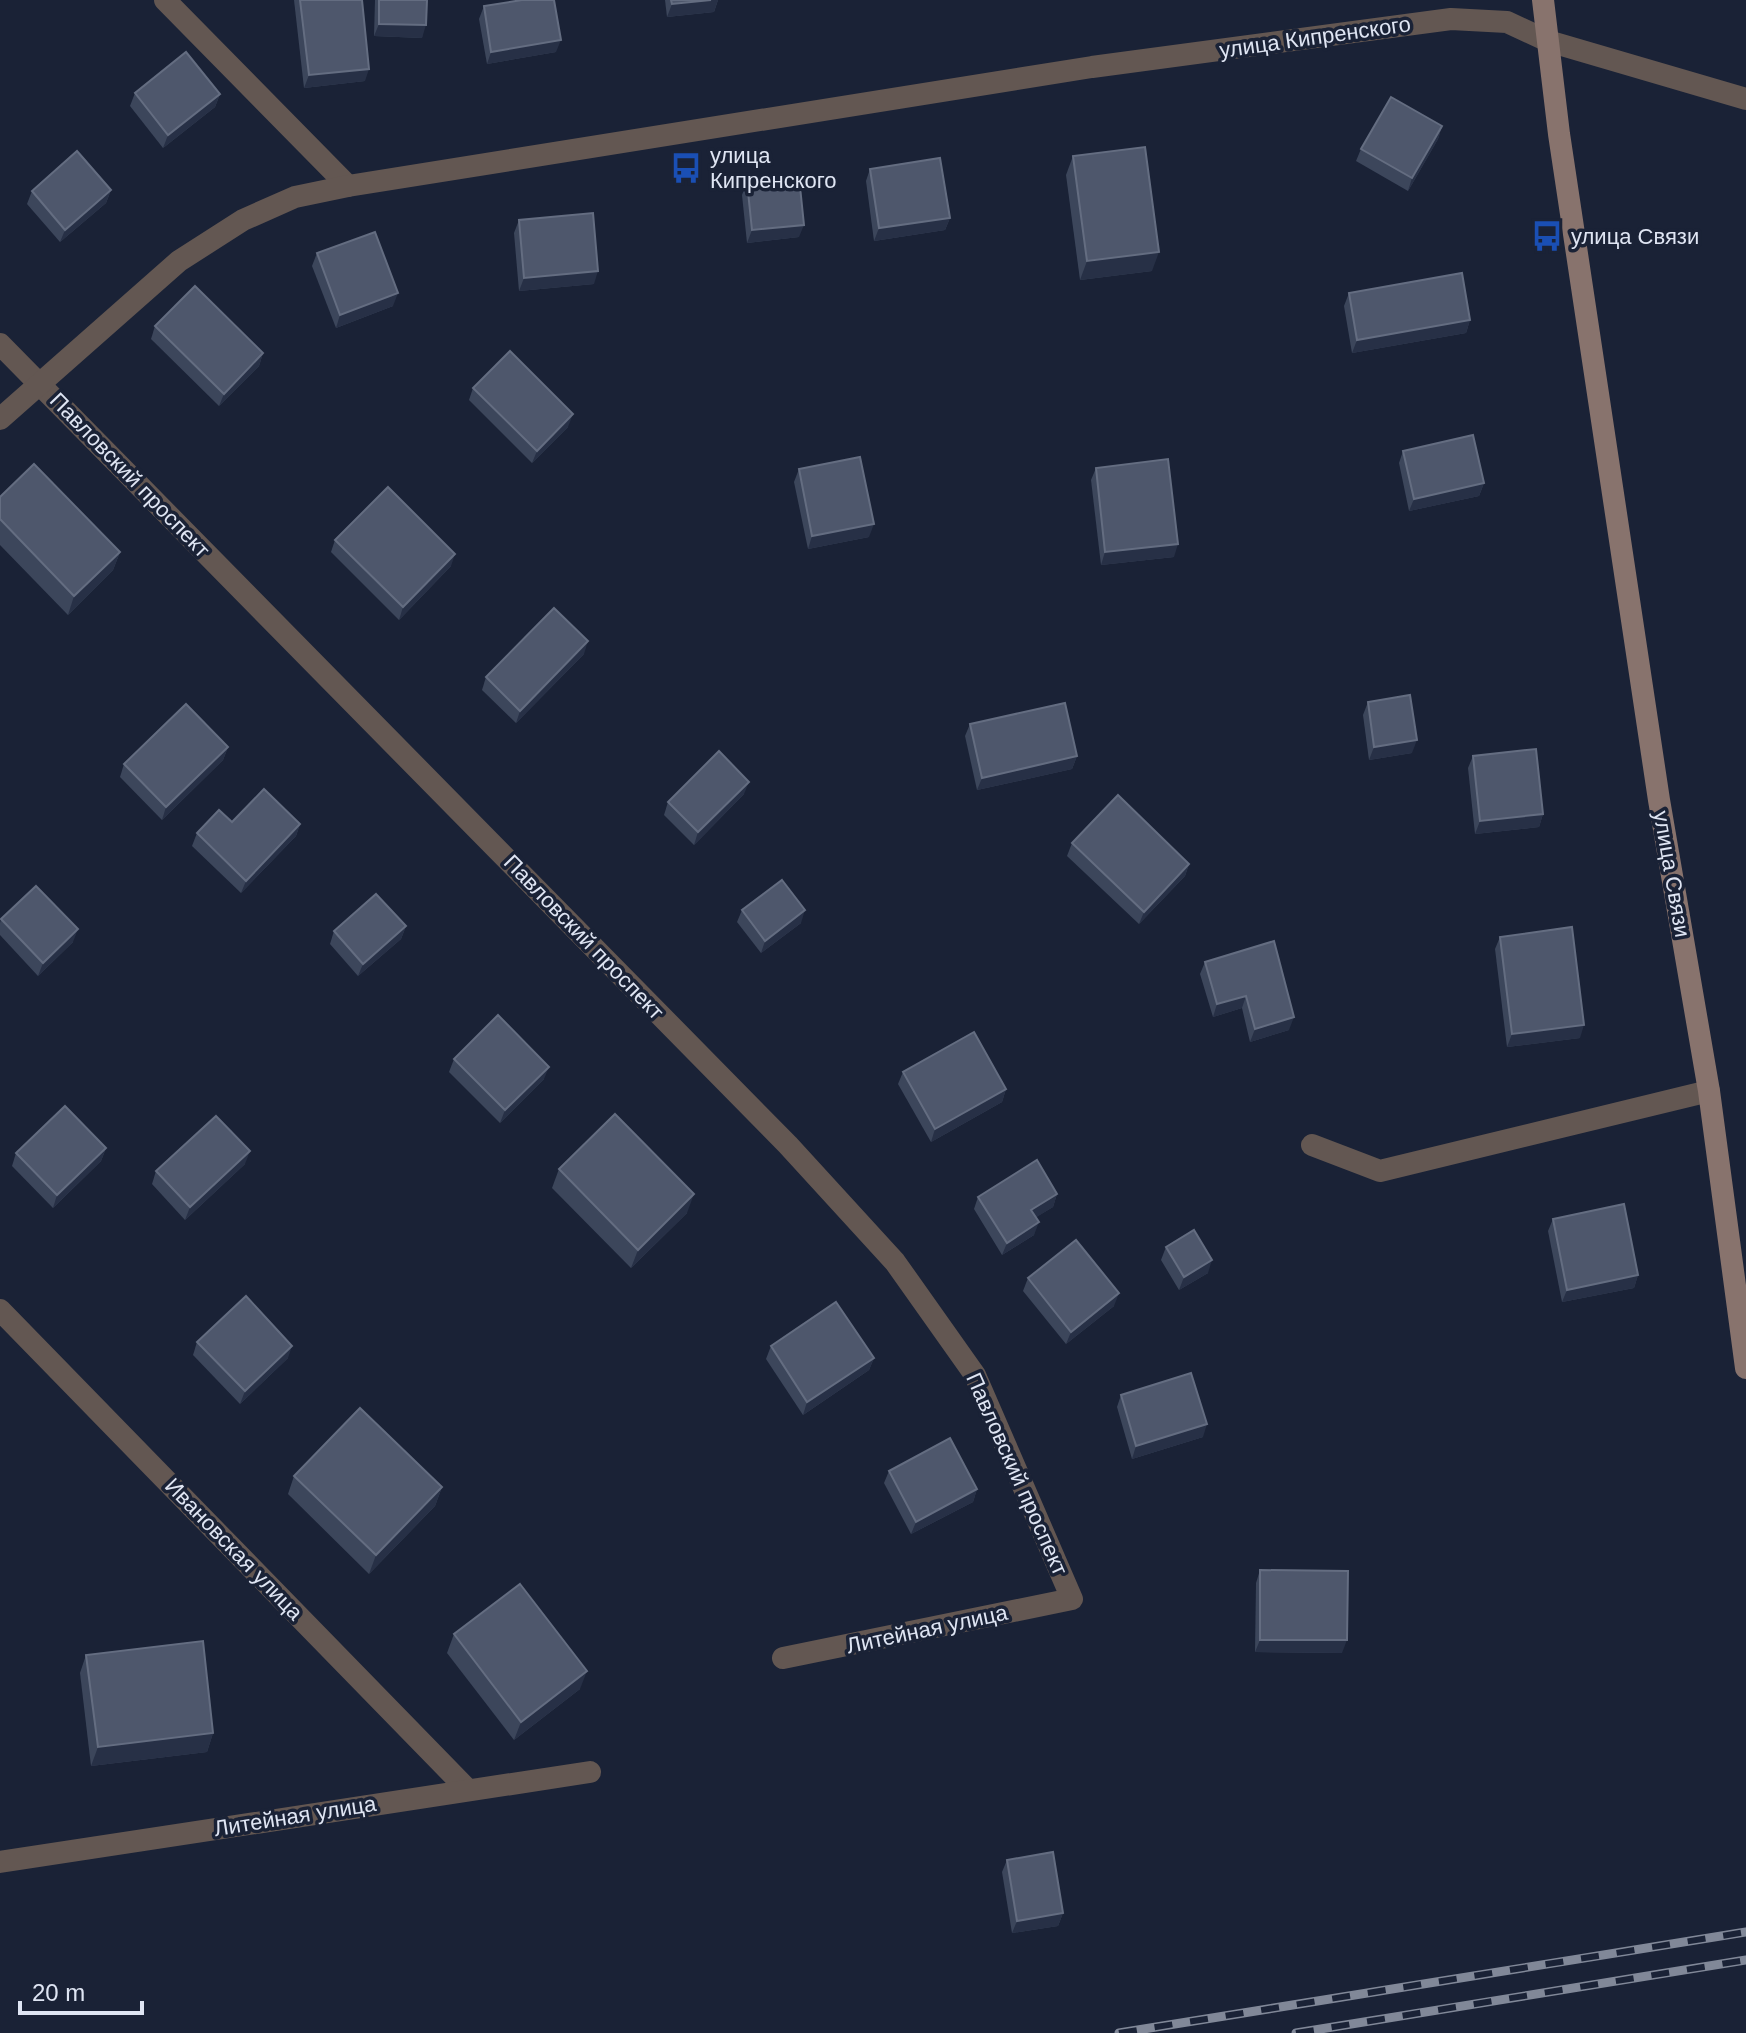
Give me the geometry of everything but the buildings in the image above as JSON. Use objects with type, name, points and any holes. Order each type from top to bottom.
[{"type":"main road","name":"улица Связи","points":[[1543,0],[1659,800],[1709,1091],[1746,1368]]},
{"type":"street","points":[[165,0],[348,186]]},
{"type":"street","name":"улица Кипренского","points":[[0,419],[179,261],[243,220],[295,197],[348,186],[1092,67],[1451,19],[1507,22],[1548,41],[1746,99]]},
{"type":"street","name":"Павловский проспект","points":[[0,344],[788,1145],[895,1262],[975,1375],[1072,1599]]},
{"type":"street","points":[[1312,1145],[1380,1171],[1709,1091]]},
{"type":"street","name":"Ивановская улица","points":[[0,1310],[467,1789]]},
{"type":"street","name":"Литейная улица","points":[[783,1658],[1072,1599]]},
{"type":"street","name":"Литейная улица","points":[[0,1862],[590,1772]]},
{"type":"railway","points":[[1119,2033],[1746,1932]]},
{"type":"railway","points":[[1296,2033],[1746,1960]]},
{"type":"place","name":"улица Кипренского","points":[[686,168]]},
{"type":"place","name":"улица Связи","points":[[1547,236]]}]
